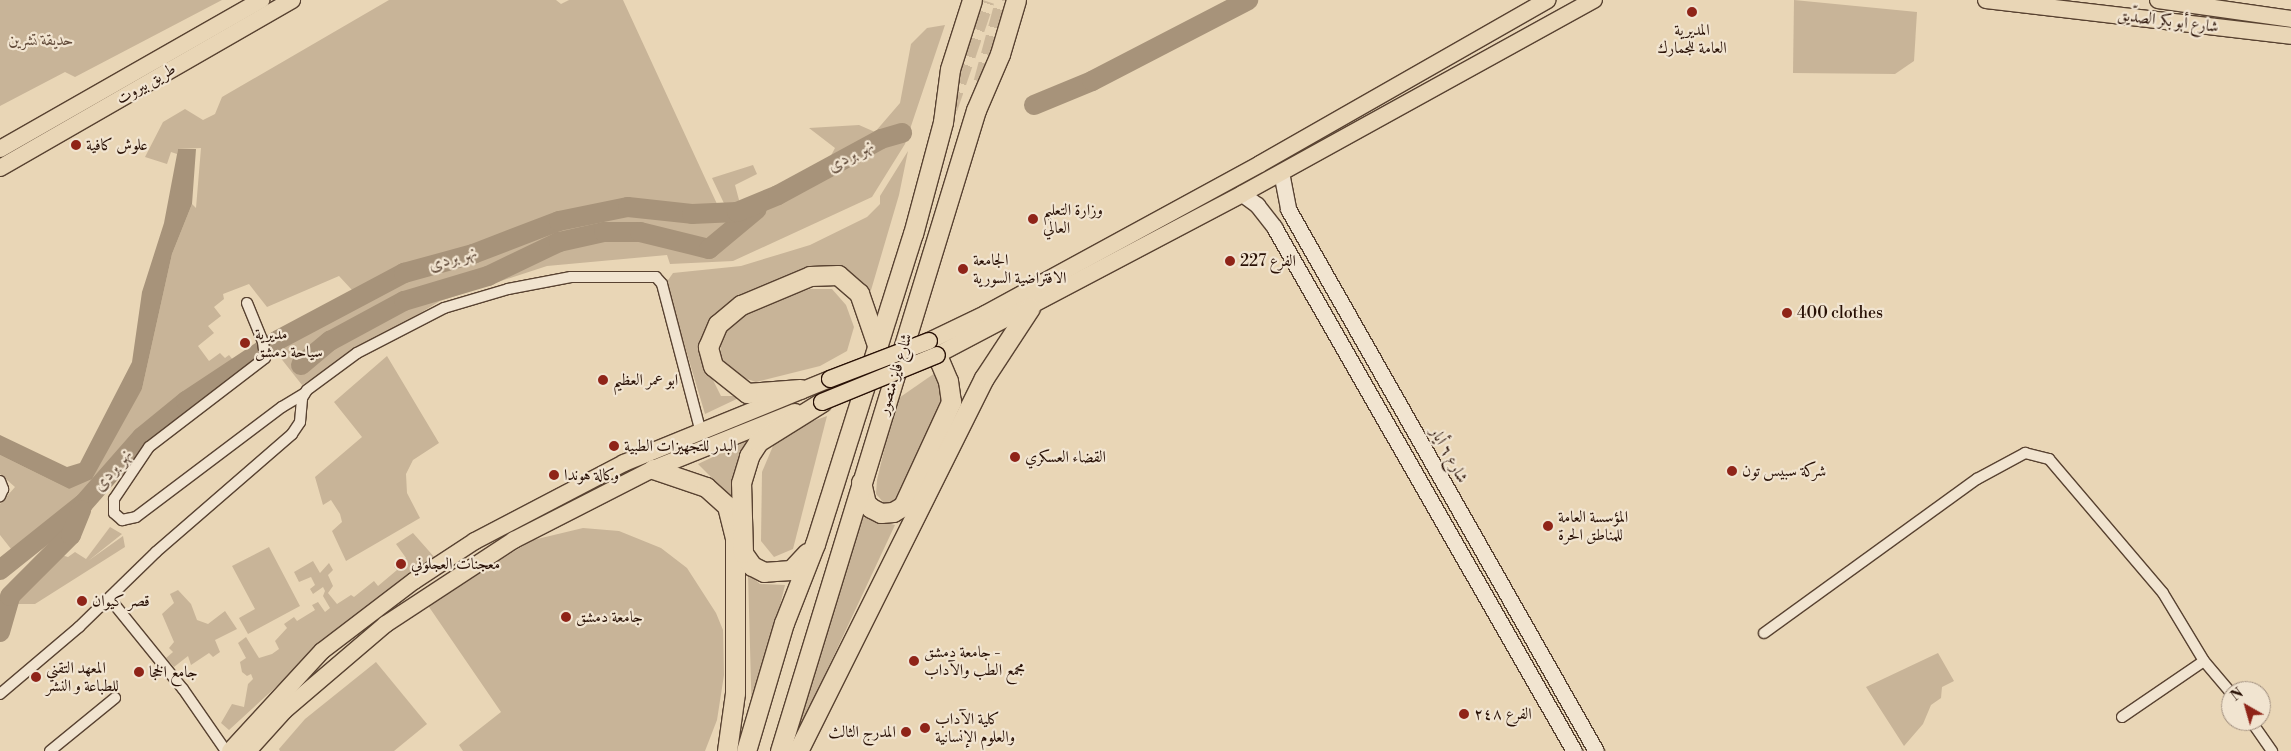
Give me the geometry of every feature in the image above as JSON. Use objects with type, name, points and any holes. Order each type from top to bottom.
[{"type":"highway","name":"شارع فايز منصور","points":[[746,751],[784,623],[815,544],[878,348],[926,187],[943,122],[950,69],[972,0]]},
{"type":"highway","name":"شارع فايز منصور","points":[[780,751],[976,110],[1000,54],[1016,0]]},
{"type":"highway","points":[[800,389],[747,393],[713,366],[708,347],[718,324],[742,305],[810,276],[838,275],[859,293],[878,348]]},
{"type":"highway","points":[[798,751],[984,378],[1030,308]]},
{"type":"highway","points":[[862,482],[866,503],[871,508],[887,513],[903,506],[951,402],[948,382],[933,348]]},
{"type":"highway","points":[[815,544],[791,570],[764,572],[752,566],[743,553],[742,483],[749,456],[758,442],[822,402]]},
{"type":"highway","points":[[653,469],[706,487],[726,506],[735,537],[734,692],[728,751]]},
{"type":"main road","name":"طريق بيروت","points":[[0,149],[261,0]]},
{"type":"main road","name":"طريق بيروت","points":[[0,168],[292,0]]},
{"type":"main road","points":[[230,751],[322,651],[414,580],[514,519],[624,463],[700,429],[800,389],[933,348],[986,314],[1236,178],[1548,0]]},
{"type":"main road","points":[[248,751],[284,711],[386,624],[514,540],[653,469],[822,402],[933,348],[1030,308],[1242,194],[1594,0]]},
{"type":"main road","name":"شارع أبو بكر الصدّيق","points":[[1986,0],[2291,36]]},
{"type":"main road","name":"شارع أبو بكر الصدّيق","points":[[2158,0],[2291,19]]},
{"type":"main road","name":"شارع ٦ أيار","points":[[1281,172],[1288,209],[1394,390],[1596,751]]},
{"type":"main road","points":[[1242,194],[1269,219],[1376,400],[1574,751]]},
{"type":"main road","points":[[1310,288],[1327,278]]},
{"type":"main road","points":[[1376,400],[1394,390]]},
{"type":"main road","points":[[1434,502],[1450,493]]},
{"type":"main road","points":[[1517,651],[1534,643]]},
{"type":"main road","points":[[1563,732],[1580,722]]},
{"type":"street","points":[[247,303],[267,352],[257,366],[176,422],[148,446],[114,498],[112,508],[117,517],[127,521],[136,517],[282,407],[304,394],[357,352],[444,308],[508,289],[571,277],[652,276],[662,284],[700,429]]},
{"type":"street","points":[[0,694],[110,599],[156,552],[296,428],[304,394]]},
{"type":"street","points":[[1764,633],[1977,479],[2025,454],[2049,459],[2163,593],[2204,661],[2221,681]]},
{"type":"street","points":[[0,481],[3,489],[0,496]]},
{"type":"street","points":[[110,599],[183,689],[226,751]]},
{"type":"street","points":[[2122,717],[2204,661]]},
{"type":"street","points":[[50,751],[115,698]]},
{"type":"street","points":[[2258,731],[2272,751]]},
{"type":"green space","name":"حديقة تشرين","points":[[0,0],[222,0],[75,77],[65,72],[0,106]]},
{"type":"green space","points":[[389,0],[556,0],[561,4],[569,0],[623,0],[717,204],[678,208],[637,203],[570,213],[352,290],[339,276],[267,307],[249,284],[223,294],[224,299],[214,307],[221,316],[208,326],[214,333],[198,346],[209,361],[220,353],[225,358],[229,355],[238,366],[191,393],[136,432],[96,484],[15,554],[0,535],[0,504],[15,487],[0,474],[0,455],[69,489],[142,389],[172,254],[192,204],[196,208],[201,148],[178,149],[177,154],[171,152],[167,164],[145,157],[163,122],[185,109],[203,120],[215,114],[222,97]]},
{"type":"green space","points":[[1794,0],[1917,12],[1914,61],[1895,74],[1793,73]]},
{"type":"green space","points":[[945,25],[905,144],[872,197],[733,261],[670,264],[667,255],[547,266],[440,301],[302,385],[272,347],[371,295],[409,278],[541,234],[627,211],[695,221],[730,216],[712,178],[753,165],[757,174],[735,185],[743,215],[818,180],[835,148],[809,128],[859,125],[875,132],[900,103],[911,44],[927,28]]},
{"type":"green space","points":[[908,151],[899,195],[869,297],[842,275],[742,296],[723,308],[707,336],[707,368],[721,396],[743,396],[705,414],[666,283],[673,273],[741,266],[810,245],[867,217],[880,204],[880,196]]},
{"type":"green space","points":[[810,289],[832,289],[846,305],[854,327],[847,351],[820,366],[756,382],[735,375],[721,357],[720,339],[731,322],[760,306]]},
{"type":"green space","points":[[387,356],[439,443],[413,460],[406,474],[407,493],[420,518],[346,561],[332,531],[342,522],[340,514],[331,500],[323,505],[315,477],[362,437],[334,402]]},
{"type":"green space","points":[[935,373],[945,387],[943,409],[894,502],[884,503],[876,494],[877,480],[896,400]]},
{"type":"green space","points":[[827,416],[793,549],[774,557],[761,541],[762,472],[773,446],[785,431]]},
{"type":"green space","points":[[749,440],[737,503],[698,464]]},
{"type":"green space","points":[[863,517],[895,525],[792,745]]},
{"type":"green space","points":[[110,527],[122,534],[88,561],[123,536],[125,547],[35,604],[11,604],[13,597],[58,554],[68,557],[75,552],[86,559]]},
{"type":"green space","name":"جامعة دمشق","points":[[583,528],[619,531],[661,548],[687,568],[716,613],[723,630],[724,675],[717,720],[705,751],[463,751],[459,745],[501,712],[427,604],[533,540]]},
{"type":"green space","points":[[413,533],[436,559],[300,665],[229,730],[221,723],[232,704],[244,707],[248,684],[253,679],[251,674],[247,676],[242,672],[240,662],[246,658],[238,643],[246,637],[259,658],[272,654],[279,649],[275,641],[287,628],[284,624],[294,617],[297,621],[315,610],[312,605],[318,602],[325,612],[330,608],[323,596],[325,591],[323,587],[313,594],[310,589],[315,585],[311,577],[299,582],[294,572],[313,561],[320,573],[329,563],[333,570],[328,575],[333,586],[328,593],[337,604],[351,595],[354,597],[374,581],[378,586],[397,570],[394,567],[406,558],[396,544]]},
{"type":"green space","points":[[269,547],[300,606],[248,634],[239,618],[255,609],[232,566]]},
{"type":"green space","points":[[748,574],[760,584],[785,585],[752,720]]},
{"type":"green space","points":[[178,590],[191,604],[197,620],[208,624],[225,611],[237,629],[215,640],[220,652],[213,657],[209,653],[191,665],[188,656],[174,667],[166,658],[173,652],[169,648],[174,642],[162,614],[174,603],[170,594]]},
{"type":"green space","points":[[1938,653],[1954,681],[1942,687],[1941,698],[1931,705],[1923,724],[1904,746],[1866,687]]},
{"type":"green space","points":[[376,662],[427,724],[394,751],[280,751],[279,749],[305,719]]},
{"type":"shaded area","points":[[178,149],[196,149],[192,204],[172,254],[142,389],[92,479],[69,489],[0,455],[0,435],[67,467],[80,463],[132,362],[142,292],[164,223]]},
{"type":"waterway","name":"نهر بردى","points":[[1034,105],[1092,81],[1248,0]]},
{"type":"waterway","name":"نهر بردى","points":[[0,570],[84,503],[142,437],[186,401],[278,340],[404,273],[473,254],[559,221],[628,207],[692,214],[737,212],[778,195],[881,139],[902,133]]},
{"type":"waterway","points":[[301,365],[330,341],[404,301],[488,276],[559,242],[604,232],[640,232],[709,249],[757,209]]},
{"type":"waterway","points":[[0,632],[10,596],[71,535],[81,510]]},
{"type":"tunnel","points":[[948,108],[985,0]]},
{"type":"tunnel","points":[[983,82],[1005,0]]},
{"type":"place","name":"المديرية العامة للجمارك","points":[[1692,12]]},
{"type":"place","name":"علوش كافية","points":[[76,145]]},
{"type":"place","name":"وزارة التعليم العالي","points":[[1033,219]]},
{"type":"place","name":"الفرع 227","points":[[1230,261]]},
{"type":"place","name":"الجامعة الافتراضية السورية","points":[[963,269]]},
{"type":"place","name":"400 clothes","points":[[1787,313]]},
{"type":"place","name":"مديرية سياحة دمشق","points":[[245,343]]},
{"type":"place","name":"ابو عمر العظيم","points":[[603,380]]},
{"type":"place","name":"البدر للتجهيزات الطبية","points":[[614,446]]},
{"type":"place","name":"القضاء العسكري","points":[[1015,457]]},
{"type":"place","name":"شركة سبيس تون","points":[[1732,471]]},
{"type":"place","name":"وكالة هوندا","points":[[554,475]]},
{"type":"place","name":"المؤسسة العامة للمناطق الحرة","points":[[1548,526]]},
{"type":"place","name":"معجنات العجلوني","points":[[401,564]]},
{"type":"place","name":"قصر كيوان","points":[[82,601]]},
{"type":"place","name":"جامعة دمشق","points":[[566,617]]},
{"type":"place","name":"جامعة دمشق - مجمع الطب والآداب","points":[[914,661]]},
{"type":"place","name":"جامع الخجا","points":[[139,672]]},
{"type":"place","name":"المعهد التقني للطباعة و النشر","points":[[36,677]]},
{"type":"place","name":"الفرع ٢٤٨","points":[[1464,714]]},
{"type":"place","name":"كلية الآداب والعلوم الإنسانية","points":[[925,728]]},
{"type":"place","name":"المدرج الثالث","points":[[906,732]]}]
